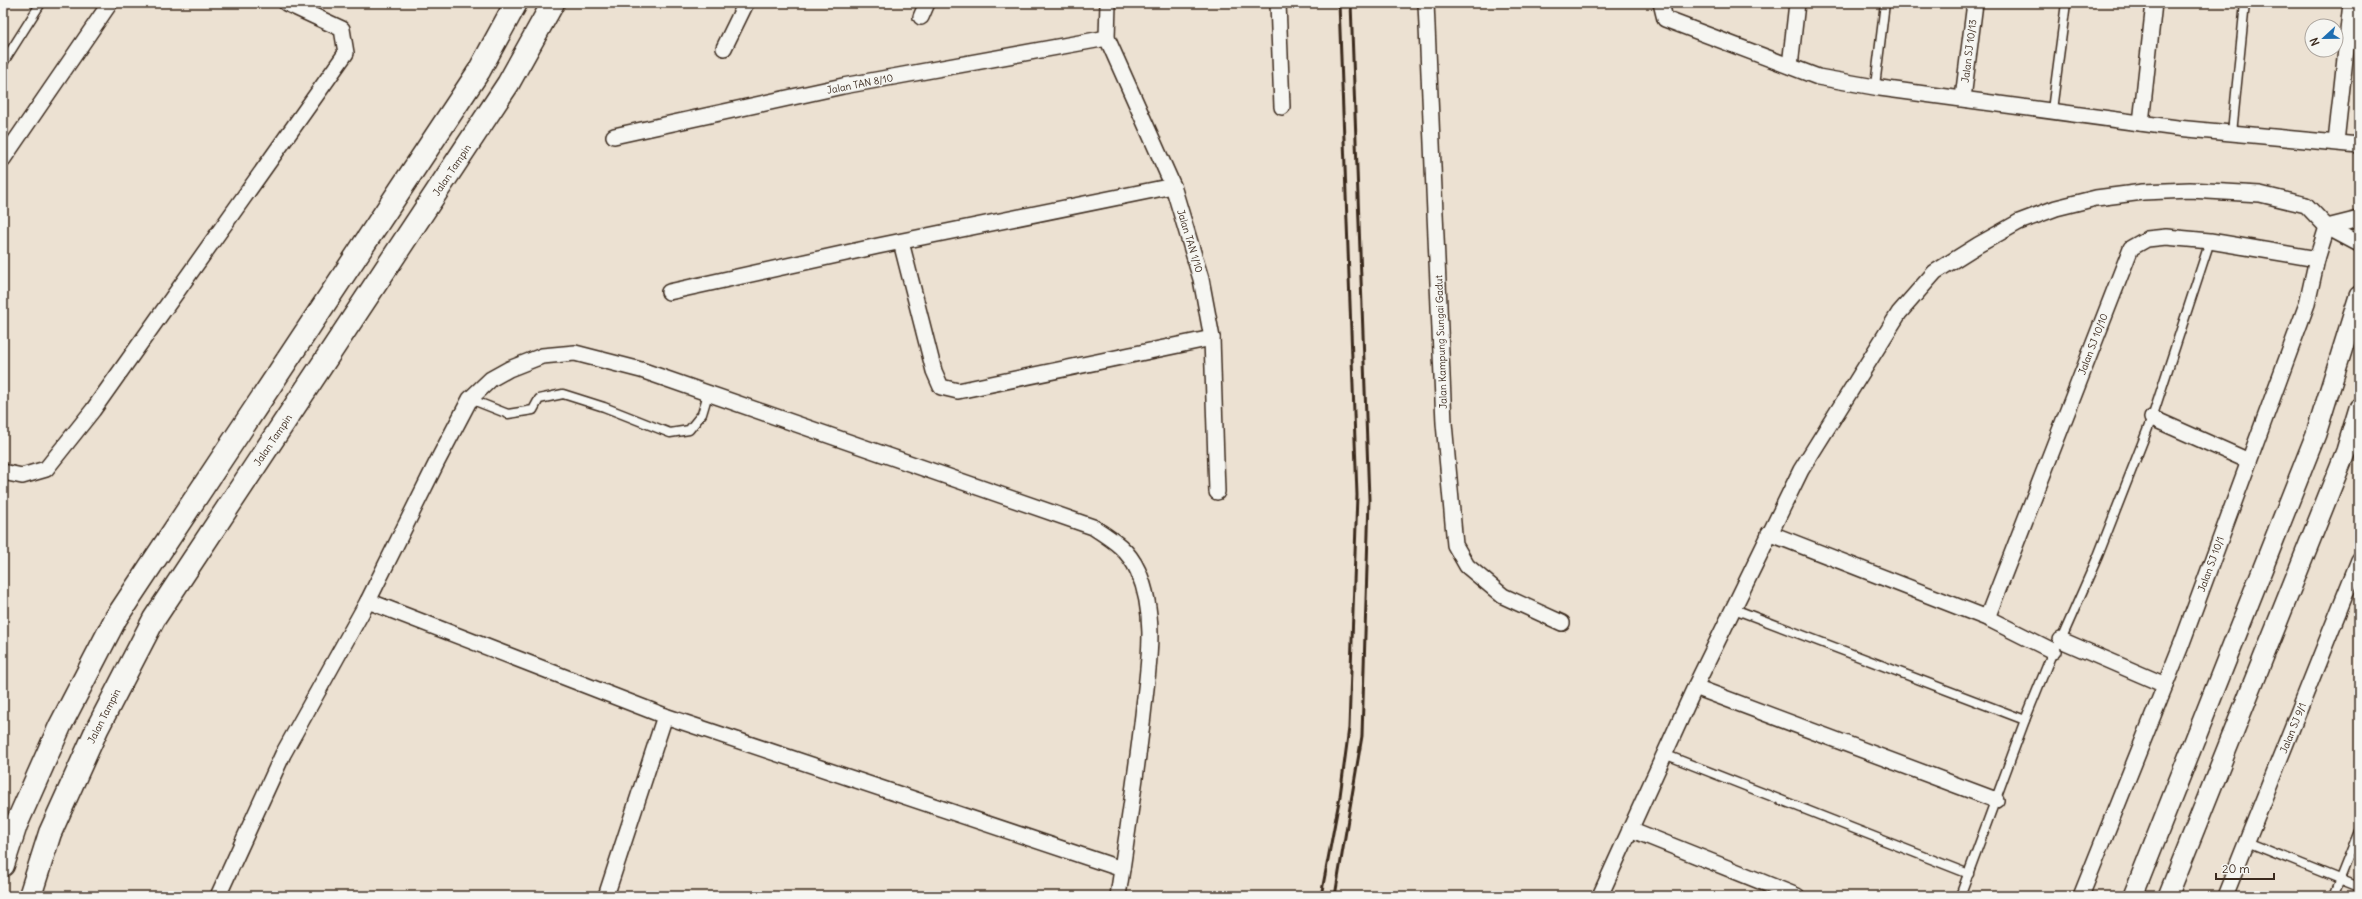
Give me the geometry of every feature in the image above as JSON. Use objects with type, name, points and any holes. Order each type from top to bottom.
[{"type":"highway","points":[[3,865],[16,824],[60,726],[116,618],[479,71],[516,3]]},
{"type":"highway","name":"Jalan Tampin","points":[[30,896],[50,833],[97,729],[154,619],[508,84],[553,3]]},
{"type":"street","points":[[3,159],[110,3]]},
{"type":"street","points":[[3,472],[22,476],[46,469],[93,410],[346,53],[342,29],[286,3]]},
{"type":"street","points":[[724,48],[746,3]]},
{"type":"street","points":[[920,17],[927,3]]},
{"type":"street","name":"Jalan TAN 1/10","points":[[1108,3],[1106,38],[1173,186],[1202,278],[1212,338],[1217,492]]},
{"type":"street","points":[[1278,3],[1282,107]]},
{"type":"street","name":"Jalan Kampung Sungai Gadut","points":[[1426,3],[1444,424],[1455,546],[1467,566],[1503,596],[1562,623]]},
{"type":"street","points":[[1661,3],[1665,19],[1818,77],[2141,123],[2359,145]]},
{"type":"street","points":[[1790,66],[1797,3]]},
{"type":"street","name":"Jalan SJ 10/13","points":[[1963,98],[1975,3]]},
{"type":"street","points":[[2141,123],[2154,3]]},
{"type":"street","points":[[2336,142],[2351,3]]},
{"type":"street","name":"Jalan TAN 8/10","points":[[614,136],[843,86],[1106,38]]},
{"type":"street","points":[[669,292],[1173,186]]},
{"type":"street","points":[[1601,895],[1695,687],[1801,470],[1899,313],[1935,272],[1978,244],[2019,222],[2056,208],[2096,198],[2143,192],[2190,190],[2260,194],[2306,205],[2327,227],[2359,244]]},
{"type":"street","points":[[2327,227],[2359,219]]},
{"type":"street","name":"Jalan SJ 10/1","points":[[2081,896],[2166,685],[2307,304],[2317,259],[2327,227]]},
{"type":"street","name":"Jalan SJ 10/10","points":[[1987,618],[2131,248],[2147,239],[2166,237],[2210,241],[2317,259]]},
{"type":"street","points":[[901,242],[934,371],[941,387],[958,391],[1212,338]]},
{"type":"street","points":[[2133,896],[2316,434],[2359,296]]},
{"type":"street","points":[[218,896],[283,754],[368,601],[470,399],[491,379],[509,369],[542,356],[575,353],[641,370],[1093,527],[1124,548],[1138,571],[1146,599],[1151,637],[1136,780],[1118,896]]},
{"type":"street","points":[[2168,896],[2346,451],[2359,408]]},
{"type":"street","points":[[2152,418],[2249,461]]},
{"type":"street","points":[[1769,533],[2057,645],[2166,685]]},
{"type":"street","name":"Jalan SJ 9/1","points":[[2225,896],[2358,564]]},
{"type":"street","points":[[368,601],[665,716],[1122,869]]},
{"type":"street","points":[[1695,687],[1996,800]]},
{"type":"street","points":[[606,896],[665,716]]},
{"type":"street","points":[[1630,829],[1797,896]]},
{"type":"lane","points":[[3,63],[41,3]]},
{"type":"lane","points":[[1875,86],[1885,3]]},
{"type":"lane","points":[[2052,110],[2066,3]]},
{"type":"lane","points":[[2232,133],[2245,3]]},
{"type":"lane","points":[[1960,896],[2025,720],[2057,645],[2098,556],[2152,418],[2210,241]]},
{"type":"lane","points":[[470,399],[508,414],[533,410],[539,399],[563,394],[604,407],[670,433],[689,430],[702,414],[708,394]]},
{"type":"lane","points":[[1734,609],[2025,720]]},
{"type":"lane","points":[[1664,754],[1969,874]]},
{"type":"lane","points":[[2333,896],[2359,831]]},
{"type":"lane","points":[[2247,842],[2359,887]]},
{"type":"railway","points":[[1321,896],[1340,796],[1349,728],[1357,495],[1339,3]]},
{"type":"railway","points":[[1335,896],[1362,736],[1369,499],[1351,3]]}]
